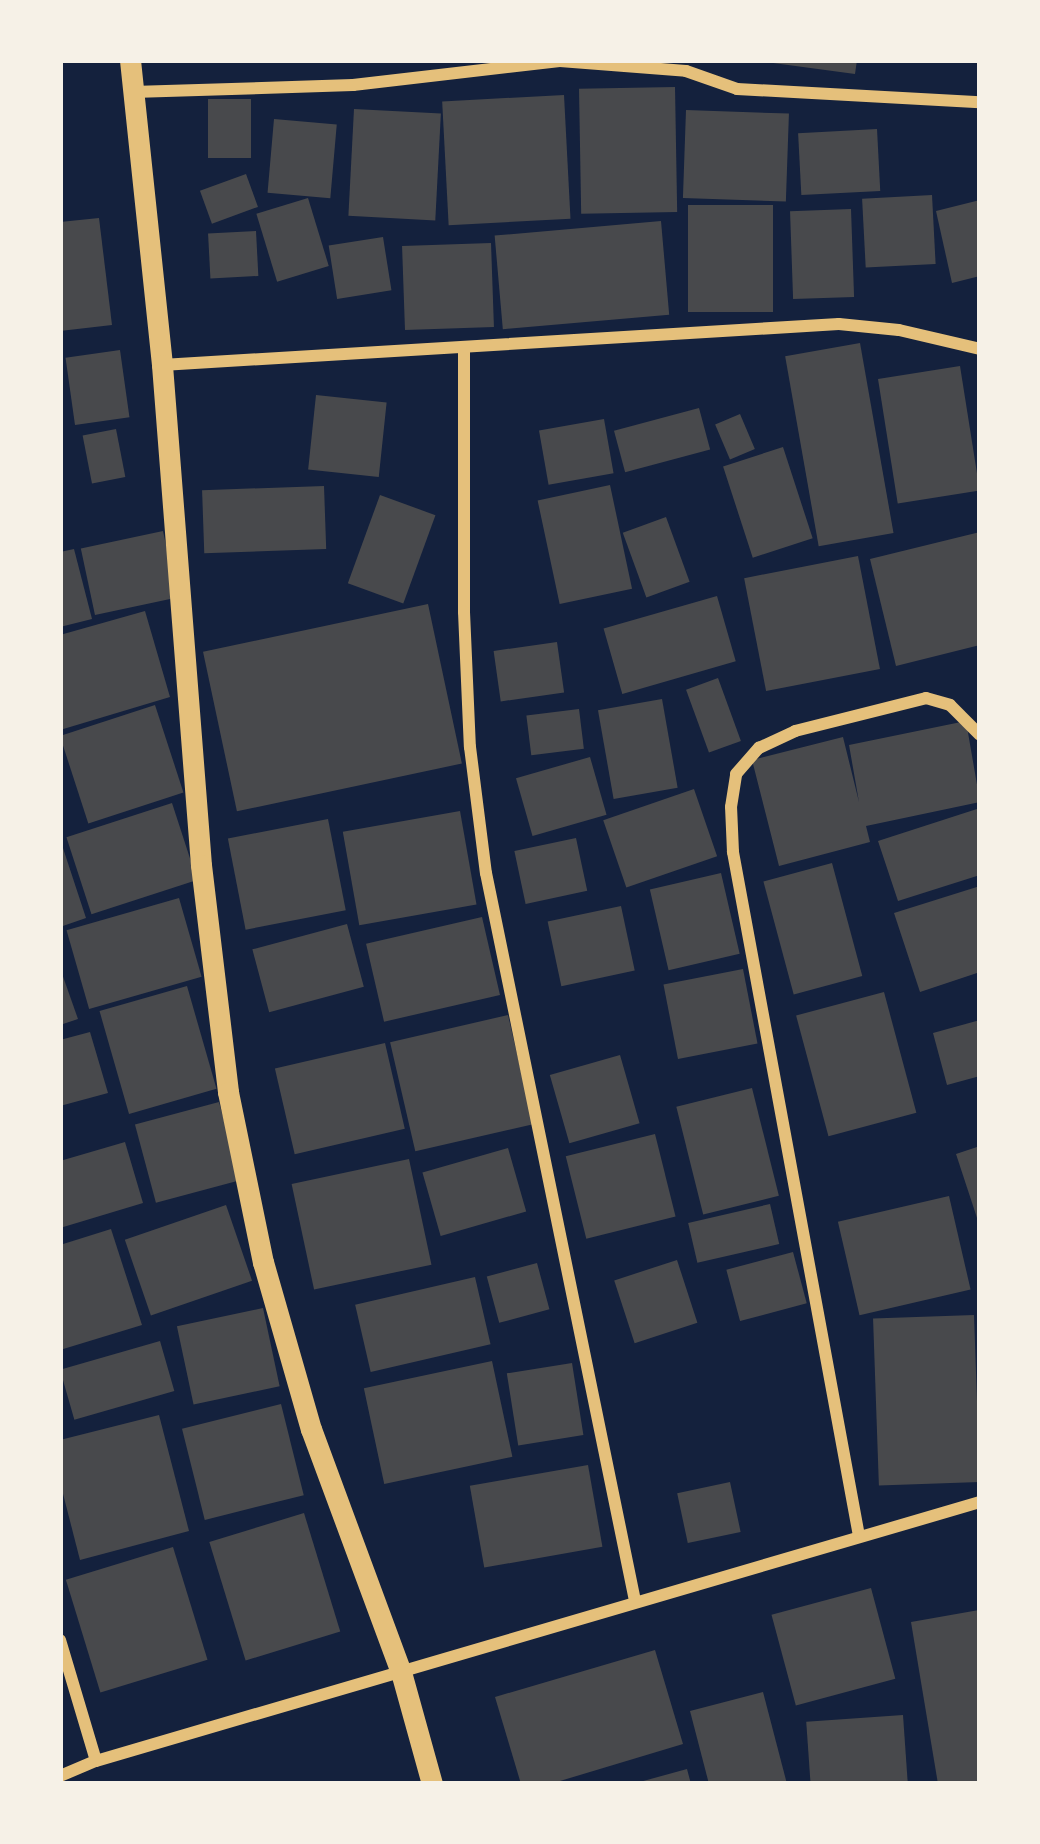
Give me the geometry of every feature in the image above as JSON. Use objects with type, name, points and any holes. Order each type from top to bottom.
[{"type":"street","points":[[130,60],[162,365],[200,866],[228,1092],[263,1262],[311,1430],[401,1672],[432,1784]]},
{"type":"street","points":[[134,92],[353,85],[560,61],[686,71],[737,89],[980,102]]},
{"type":"street","points":[[162,365],[464,351],[839,324],[899,330],[980,350]]},
{"type":"street","points":[[464,351],[464,612],[470,747],[486,873],[634,1601]]},
{"type":"street","points":[[859,1535],[733,852],[731,808],[736,774],[760,748],[795,730],[926,698],[950,705],[980,735]]},
{"type":"street","points":[[60,1776],[96,1761],[980,1502]]},
{"type":"street","points":[[60,1640],[96,1761]]},
{"type":"building","points":[[751,60],[857,60],[855,74]]},
{"type":"building","points":[[675,87],[677,212],[581,214],[579,89]]},
{"type":"building","points":[[564,95],[570,219],[449,225],[442,101]]},
{"type":"building","points":[[208,99],[251,99],[251,158],[208,158]]},
{"type":"building","points":[[354,109],[441,114],[435,220],[348,216]]},
{"type":"building","points":[[686,110],[789,114],[786,202],[683,198]]},
{"type":"building","points":[[274,119],[337,124],[330,198],[268,193]]},
{"type":"building","points":[[877,129],[880,191],[801,195],[798,133]]},
{"type":"building","points":[[246,174],[258,207],[212,224],[200,191]]},
{"type":"building","points":[[932,195],[936,264],[866,268],[862,199]]},
{"type":"building","points":[[308,198],[329,266],[277,282],[256,214]]},
{"type":"building","points":[[980,200],[980,276],[952,283],[936,211]]},
{"type":"building","points":[[688,205],[773,205],[773,312],[688,312]]},
{"type":"building","points":[[851,209],[854,297],[793,299],[790,211]]},
{"type":"building","points":[[99,218],[112,325],[60,331],[60,222]]},
{"type":"building","points":[[661,221],[669,315],[503,329],[495,236]]},
{"type":"building","points":[[256,231],[258,276],[210,278],[208,234]]},
{"type":"building","points":[[383,237],[391,290],[337,299],[329,246]]},
{"type":"building","points":[[491,243],[494,327],[405,330],[402,246]]},
{"type":"building","points":[[860,343],[894,533],[819,546],[785,356]]},
{"type":"building","points":[[120,350],[129,417],[75,425],[66,358]]},
{"type":"building","points":[[960,366],[980,490],[898,503],[878,379]]},
{"type":"building","points":[[316,395],[387,402],[379,477],[308,470]]},
{"type":"building","points":[[699,408],[710,450],[625,472],[614,431]]},
{"type":"building","points":[[740,414],[755,449],[730,460],[715,425]]},
{"type":"building","points":[[604,419],[614,473],[549,485],[539,430]]},
{"type":"building","points":[[116,429],[125,477],[92,484],[83,435]]},
{"type":"building","points":[[783,447],[813,538],[753,558],[723,466]]},
{"type":"building","points":[[610,485],[632,589],[560,604],[538,500]]},
{"type":"building","points":[[324,486],[326,549],[204,553],[202,490]]},
{"type":"building","points":[[380,495],[435,515],[403,604],[348,583]]},
{"type":"building","points":[[666,517],[690,582],[646,598],[623,533]]},
{"type":"building","points":[[163,531],[177,598],[95,615],[81,548]]},
{"type":"building","points":[[980,532],[980,645],[896,666],[870,559]]},
{"type":"building","points":[[74,549],[92,619],[60,627],[60,552]]},
{"type":"building","points":[[858,556],[880,669],[766,691],[744,578]]},
{"type":"building","points":[[717,596],[736,661],[622,694],[604,629]]},
{"type":"building","points":[[428,604],[462,763],[237,811],[203,652]]},
{"type":"building","points":[[145,611],[170,697],[60,730],[60,635]]},
{"type":"building","points":[[557,642],[564,693],[501,701],[494,651]]},
{"type":"building","points":[[718,678],[741,741],[709,753],[686,690]]},
{"type":"building","points":[[662,699],[678,788],[614,799],[598,710]]},
{"type":"building","points":[[155,705],[183,792],[88,823],[60,736]]},
{"type":"building","points":[[579,709],[584,749],[531,755],[526,715]]},
{"type":"building","points":[[966,721],[980,802],[866,826],[870,842],[779,866],[752,760],[843,737],[859,802],[849,745]]},
{"type":"building","points":[[590,757],[607,815],[533,836],[516,778]]},
{"type":"building","points":[[694,789],[717,856],[626,887],[603,820]]},
{"type":"building","points":[[172,803],[197,880],[91,914],[66,837]]},
{"type":"building","points":[[980,808],[980,875],[898,901],[878,841]]},
{"type":"building","points":[[460,811],[476,905],[359,925],[343,832]]},
{"type":"building","points":[[328,819],[346,910],[246,930],[228,838]]},
{"type":"building","points":[[576,838],[587,891],[526,904],[514,851]]},
{"type":"building","points":[[60,839],[86,918],[60,927]]},
{"type":"building","points":[[832,863],[862,976],[794,994],[763,881]]},
{"type":"building","points":[[721,873],[740,954],[669,970],[650,889]]},
{"type":"building","points":[[980,886],[980,972],[920,992],[894,913]]},
{"type":"building","points":[[179,898],[202,977],[89,1009],[67,930]]},
{"type":"building","points":[[621,906],[635,971],[561,986],[548,922]]},
{"type":"building","points":[[482,917],[500,995],[384,1022],[366,944]]},
{"type":"building","points":[[347,924],[364,987],[269,1012],[252,949]]},
{"type":"building","points":[[60,968],[78,1019],[60,1025]]},
{"type":"building","points":[[743,969],[758,1044],[678,1059],[663,984]]},
{"type":"building","points":[[187,986],[216,1089],[129,1114],[100,1011]]},
{"type":"building","points":[[884,992],[916,1113],[828,1136],[796,1016]]},
{"type":"building","points":[[508,1015],[533,1124],[415,1151],[390,1042]]},
{"type":"building","points":[[980,1020],[980,1076],[947,1085],[933,1033]]},
{"type":"building","points":[[90,1032],[108,1093],[60,1106],[60,1040]]},
{"type":"building","points":[[385,1043],[405,1129],[295,1154],[275,1068]]},
{"type":"building","points":[[620,1055],[640,1123],[569,1143],[550,1075]]},
{"type":"building","points":[[752,1088],[779,1196],[703,1215],[676,1107]]},
{"type":"building","points":[[219,1102],[240,1180],[156,1203],[135,1125]]},
{"type":"building","points":[[655,1134],[676,1216],[586,1239],[566,1156]]},
{"type":"building","points":[[125,1142],[143,1203],[60,1228],[60,1161]]},
{"type":"building","points":[[980,1146],[980,1224],[979,1224],[956,1154]]},
{"type":"building","points":[[508,1148],[526,1211],[441,1236],[422,1173]]},
{"type":"building","points":[[409,1159],[431,1265],[314,1290],[292,1184]]},
{"type":"building","points":[[949,1196],[971,1290],[860,1315],[838,1222]]},
{"type":"building","points":[[770,1204],[779,1244],[697,1263],[688,1223]]},
{"type":"building","points":[[226,1205],[252,1281],[151,1315],[125,1240]]},
{"type":"building","points":[[111,1229],[142,1325],[60,1350],[60,1245]]},
{"type":"building","points":[[793,1252],[807,1303],[740,1321],[726,1270]]},
{"type":"building","points":[[677,1260],[697,1323],[635,1343],[614,1280]]},
{"type":"building","points":[[537,1263],[549,1309],[499,1323],[487,1276]]},
{"type":"building","points":[[475,1277],[491,1344],[371,1372],[355,1305]]},
{"type":"building","points":[[263,1308],[280,1386],[194,1405],[177,1326]]},
{"type":"building","points":[[974,1315],[980,1482],[879,1485],[873,1319]]},
{"type":"building","points":[[160,1341],[174,1391],[74,1420],[60,1370]]},
{"type":"building","points":[[492,1361],[512,1457],[384,1484],[364,1388]]},
{"type":"building","points":[[572,1363],[583,1435],[518,1445],[507,1373]]},
{"type":"building","points":[[281,1404],[304,1495],[205,1520],[182,1429]]},
{"type":"building","points":[[159,1415],[189,1531],[80,1560],[60,1482],[60,1440]]},
{"type":"building","points":[[588,1465],[602,1547],[484,1568],[470,1486]]},
{"type":"building","points":[[730,1482],[741,1532],[688,1543],[677,1493]]},
{"type":"building","points":[[304,1513],[340,1632],[246,1661],[209,1542]]},
{"type":"building","points":[[173,1547],[207,1660],[100,1693],[66,1580]]},
{"type":"building","points":[[871,1588],[895,1679],[796,1705],[772,1615]]},
{"type":"building","points":[[979,1610],[980,1784],[938,1784],[911,1622]]},
{"type":"building","points":[[655,1650],[683,1744],[550,1784],[521,1784],[495,1697]]},
{"type":"building","points":[[763,1692],[787,1784],[709,1784],[690,1711]]},
{"type":"building","points":[[903,1715],[908,1784],[811,1784],[806,1722]]},
{"type":"building","points":[[687,1769],[691,1784],[636,1783]]}]
